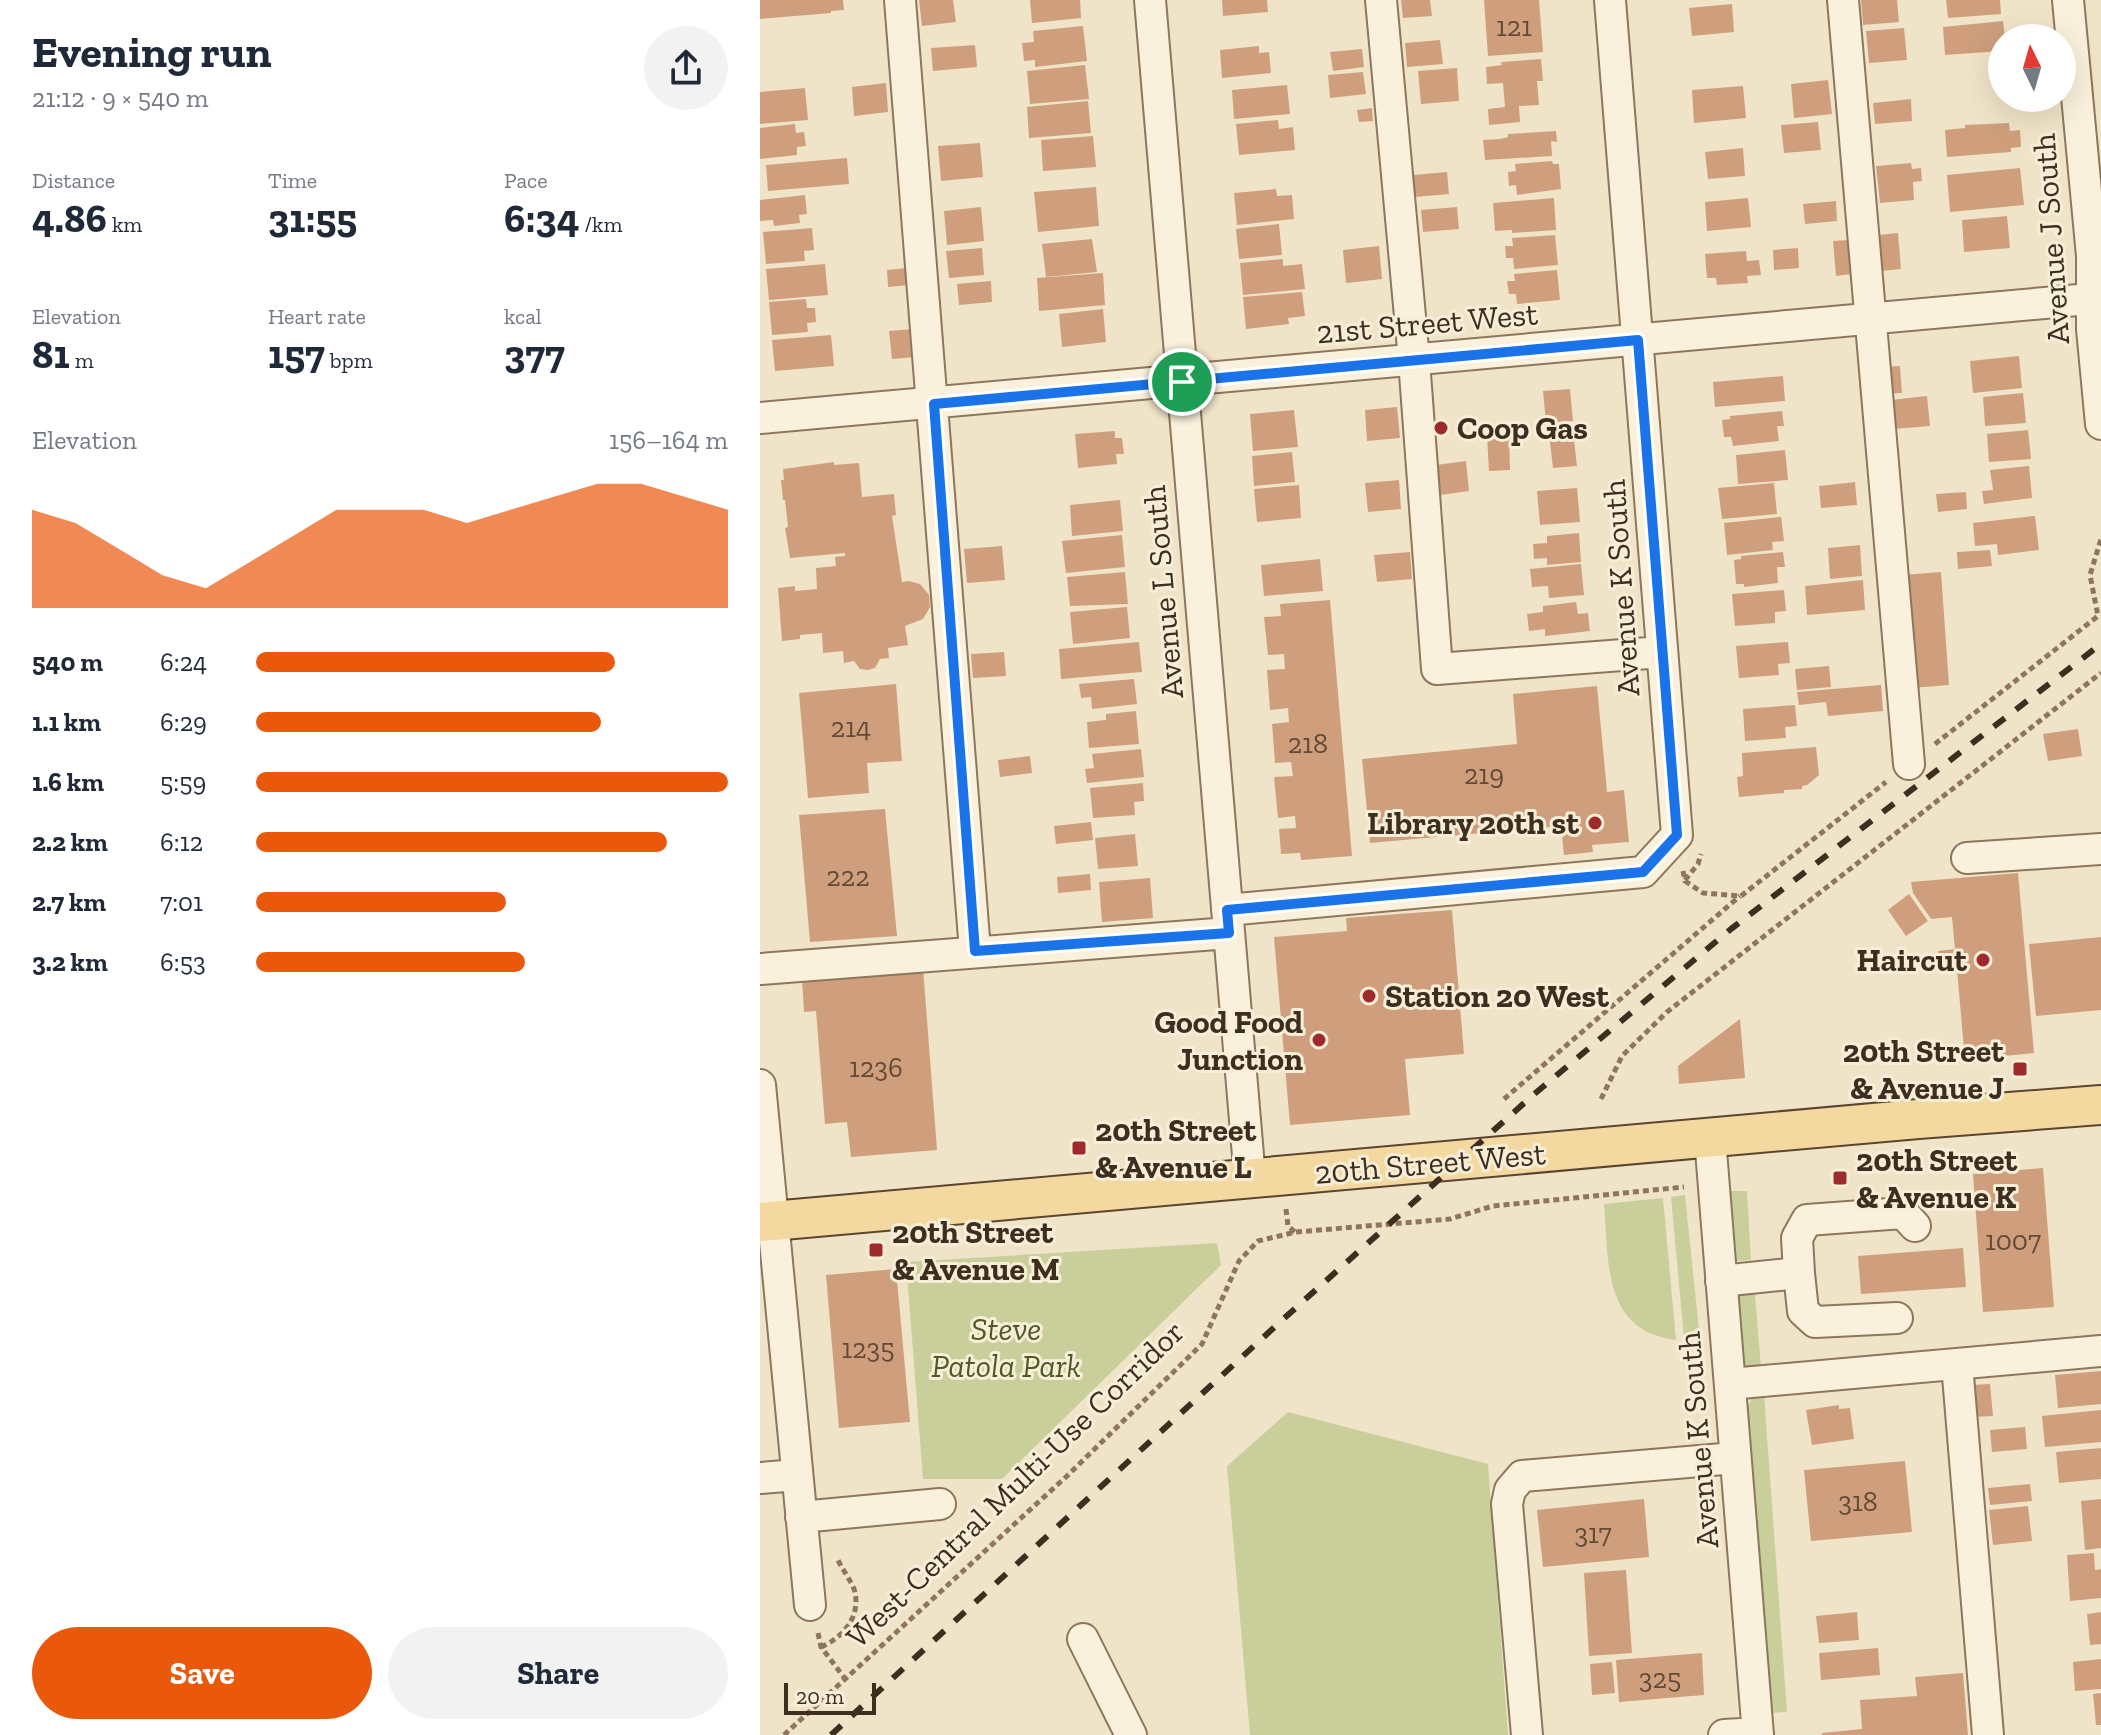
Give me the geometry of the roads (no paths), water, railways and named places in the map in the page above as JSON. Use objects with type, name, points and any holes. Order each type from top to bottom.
[{"type":"main road","name":"20th Street West","points":[[766,1222],[2101,1105]]},
{"type":"street","points":[[900,0],[975,951]]},
{"type":"street","name":"Avenue L South","points":[[1150,0],[1250,1179]]},
{"type":"street","points":[[1381,0],[1414,360],[1437,669],[1662,652]]},
{"type":"street","name":"Avenue K South","points":[[1228,921],[1643,872],[1690,842],[1662,652],[1610,0]]},
{"type":"street","points":[[1843,0],[1909,764]]},
{"type":"street","name":"Avenue J South","points":[[2068,0],[2097,298],[2092,329],[2101,424]]},
{"type":"street","name":"21st Street West","points":[[760,418],[2097,298]]},
{"type":"street","points":[[1967,858],[2101,849]]},
{"type":"street","points":[[760,969],[975,951],[1228,921]]},
{"type":"street","points":[[760,1085],[766,1222],[810,1605]]},
{"type":"street","name":"Avenue K South","points":[[1710,1138],[1758,1734]]},
{"type":"street","points":[[1897,1318],[1815,1322],[1803,1311],[1797,1238],[1807,1220],[1903,1213],[1915,1226]]},
{"type":"street","points":[[1721,1281],[1799,1273]]},
{"type":"street","points":[[1730,1384],[2101,1351]]},
{"type":"street","points":[[1957,1364],[1988,1735]]},
{"type":"street","points":[[1527,1735],[1507,1504],[1510,1490],[1522,1476],[1735,1458]]},
{"type":"street","points":[[760,1478],[797,1475]]},
{"type":"street","points":[[801,1517],[940,1504]]},
{"type":"street","points":[[1083,1639],[1131,1735]]},
{"type":"street","points":[[1724,1735],[1758,1734]]},
{"type":"railway","points":[[831,1735],[1280,1322],[1532,1096],[1731,929],[2101,644]]},
{"type":"place","name":"Coop Gas","points":[[1441,428]]},
{"type":"place","name":"Library 20th st","points":[[1595,823]]},
{"type":"place","name":"Haircut","points":[[1983,960]]},
{"type":"place","name":"Station 20 West","points":[[1369,996]]},
{"type":"place","name":"Good Food Junction","points":[[1319,1040]]},
{"type":"place","name":"20th Street & Avenue J","points":[[2020,1069]]},
{"type":"place","name":"20th Street & Avenue L","points":[[1079,1148]]},
{"type":"place","name":"20th Street & Avenue K","points":[[1840,1178]]},
{"type":"place","name":"20th Street & Avenue M","points":[[876,1250]]},
{"type":"park label","name":"Steve Patola Park","points":[[1006,1348]]}]
